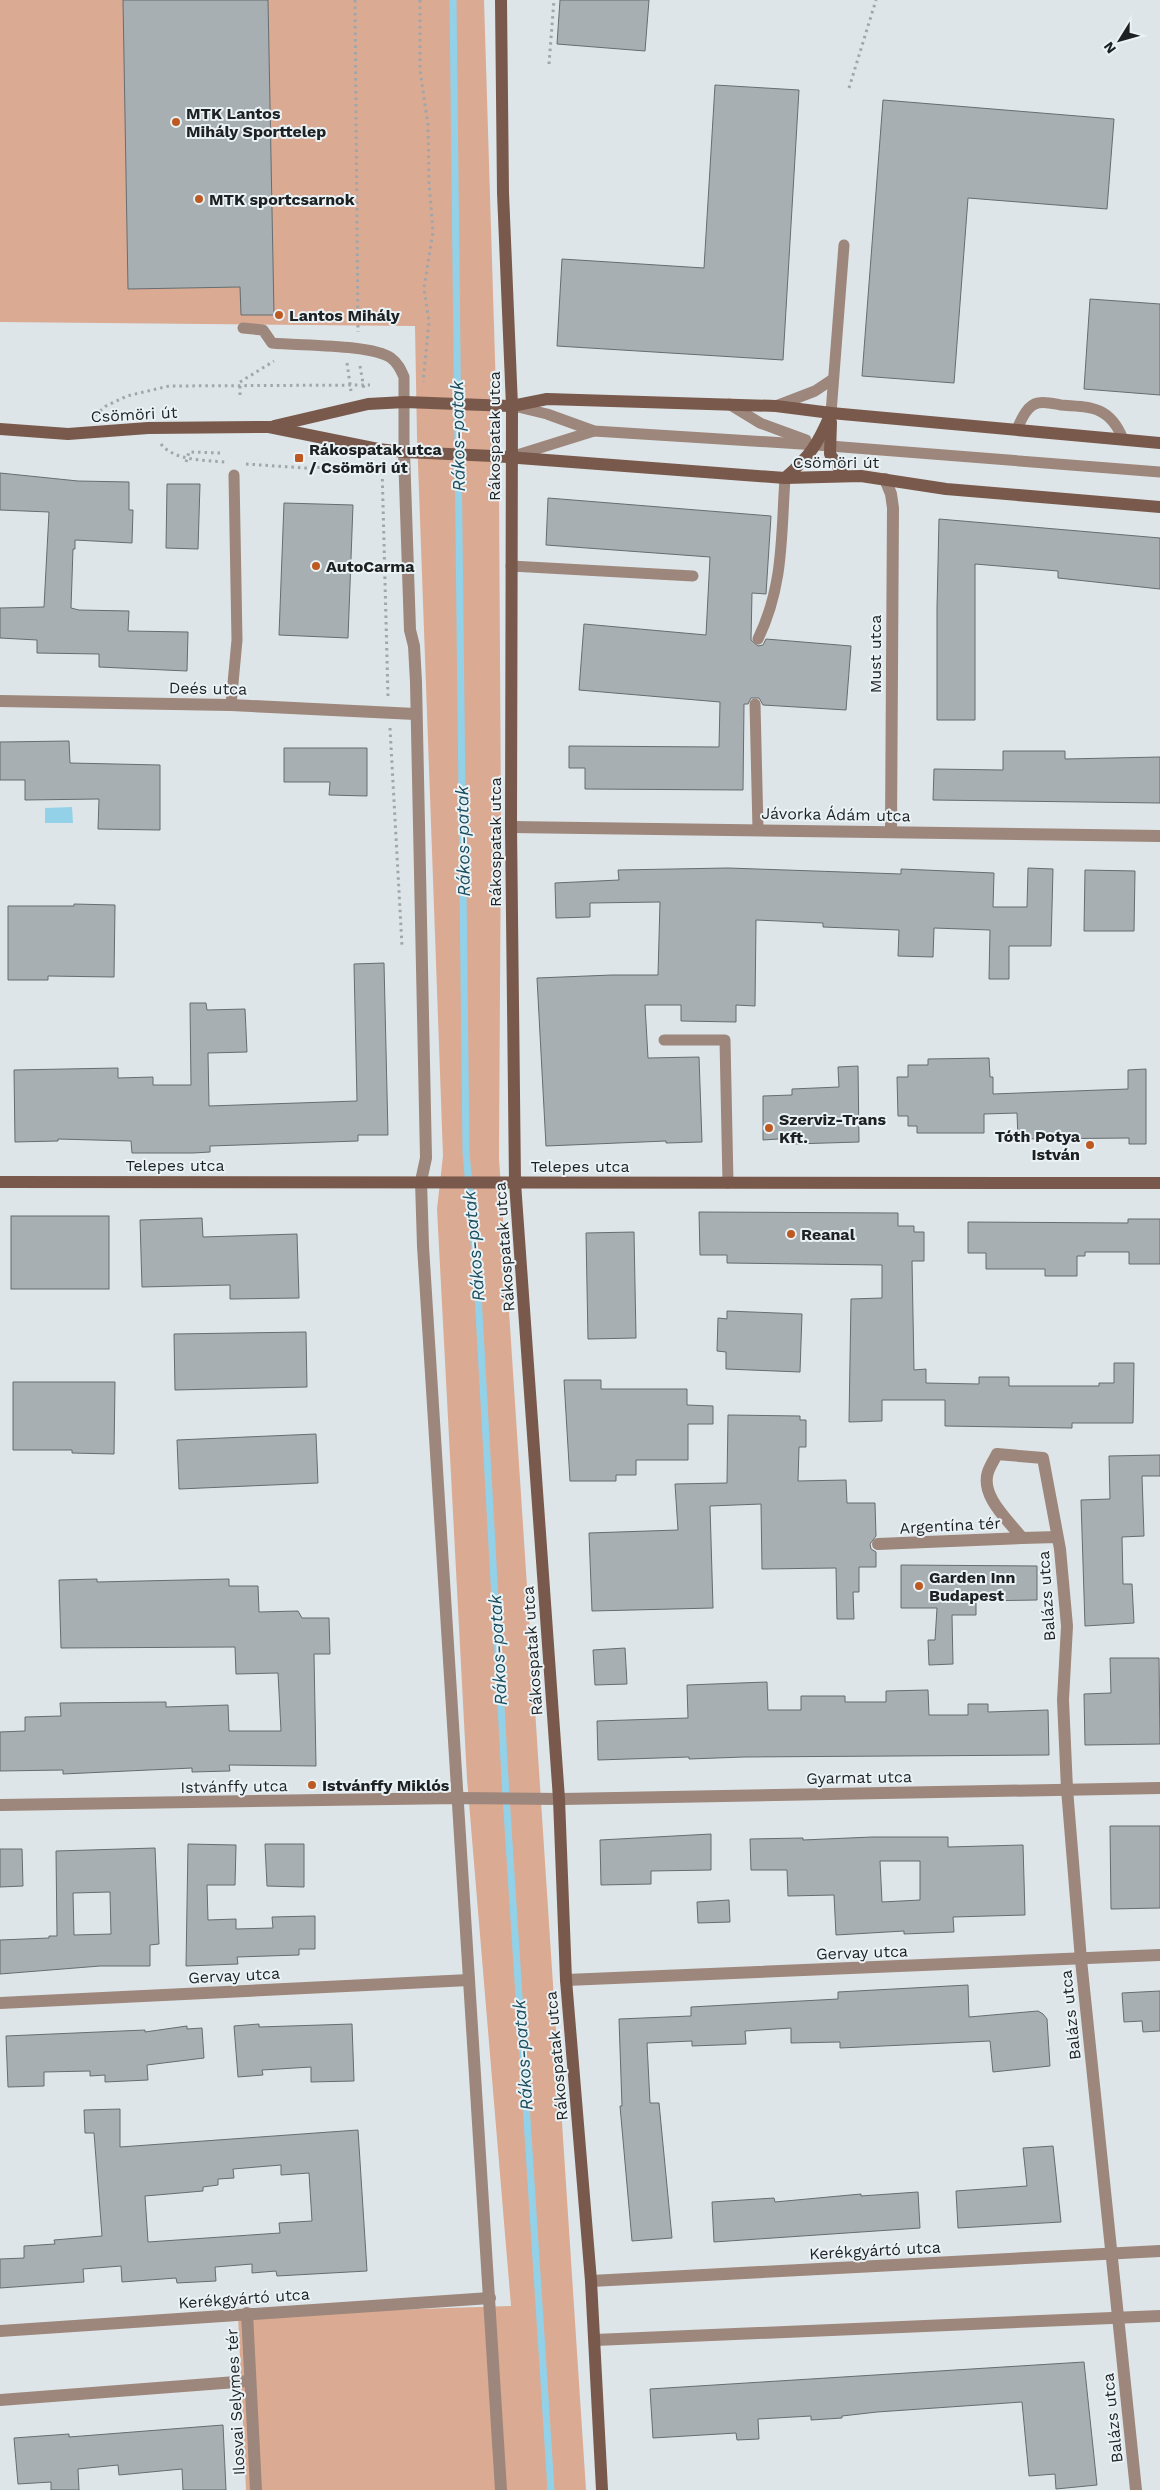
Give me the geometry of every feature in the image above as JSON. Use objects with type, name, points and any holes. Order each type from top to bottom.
[{"type":"street","name":"Rákospatak utca","points":[[501,0],[503,193],[512,406],[510,458],[511,827],[515,1183],[559,1799],[566,1980],[591,2281],[602,2490]]},
{"type":"street","name":"Csömöri út","points":[[269,428],[368,404],[405,402],[512,406],[547,399],[776,406],[831,413],[1160,442]]},
{"type":"street","points":[[785,478],[823,445],[831,413]]},
{"type":"street","name":"Csömöri út","points":[[0,429],[68,434],[148,428],[269,428],[378,449],[404,452],[492,456],[785,478],[844,476],[885,479],[946,489],[1160,507]]},
{"type":"street","points":[[823,445],[844,476]]},
{"type":"street","points":[[404,452],[410,630],[414,646],[416,682],[415,714],[426,1158],[422,1181],[423,1246],[501,2490]]},
{"type":"street","name":"Must utca","points":[[885,479],[891,494],[893,508],[891,831]]},
{"type":"street","name":"Deés utca","points":[[0,701],[231,705],[415,714]]},
{"type":"street","name":"Jávorka Ádám utca","points":[[511,827],[1160,836]]},
{"type":"street","name":"Telepes utca","points":[[0,1182],[1160,1183]]},
{"type":"street","name":"Argentína tér","points":[[878,1544],[1057,1537],[1043,1458],[997,1454],[987,1474],[989,1492],[1022,1538]]},
{"type":"street","name":"Balázs utca","points":[[1057,1537],[1067,1626],[1063,1700],[1067,1789],[1081,1960],[1136,2490]]},
{"type":"street","name":"Gyarmat utca","points":[[559,1799],[1160,1788]]},
{"type":"street","name":"Istvánffy utca","points":[[0,1805],[458,1798],[559,1799]]},
{"type":"street","name":"Gervay utca","points":[[566,1980],[1081,1960],[1160,1955]]},
{"type":"street","name":"Gervay utca","points":[[0,2003],[469,1980]]},
{"type":"street","name":"Kerékgyártó utca","points":[[591,2281],[1160,2251]]},
{"type":"street","name":"Kerékgyártó utca","points":[[0,2331],[490,2298]]},
{"type":"street","name":"Ilosvai Selymes tér","points":[[247,2313],[256,2490]]},
{"type":"street","points":[[594,2340],[1160,2316]]},
{"type":"street","points":[[0,2400],[249,2381]]},
{"type":"lane","points":[[831,413],[844,245]]},
{"type":"lane","points":[[243,328],[263,330],[272,343],[358,349],[380,353],[392,359],[399,366],[404,378],[404,452]]},
{"type":"lane","points":[[776,406],[815,391],[834,379]]},
{"type":"lane","points":[[1017,429],[1029,408],[1038,403],[1089,407],[1103,412],[1116,424],[1123,440]]},
{"type":"lane","name":"Csömöri út","points":[[729,404],[760,423],[823,445]]},
{"type":"lane","name":"Csömöri út","points":[[512,406],[547,414],[594,431],[823,445],[1160,472]]},
{"type":"lane","name":"Csömöri út","points":[[510,458],[594,431]]},
{"type":"lane","points":[[231,705],[237,640],[234,475]]},
{"type":"lane","points":[[758,638],[771,612],[778,581],[785,478]]},
{"type":"lane","points":[[511,566],[693,576]]},
{"type":"lane","points":[[755,704],[758,829]]},
{"type":"lane","points":[[664,1040],[725,1040],[728,1182]]},
{"type":"path","points":[[355,0],[358,349],[368,404]]},
{"type":"path","points":[[420,0],[420,70],[428,126],[429,182],[433,232],[424,288],[429,322],[423,382]]},
{"type":"path","points":[[550,64],[554,0]]},
{"type":"path","points":[[849,88],[876,0]]},
{"type":"path","points":[[354,407],[347,363],[358,349]]},
{"type":"path","points":[[240,395],[240,386],[243,379],[275,360],[281,359]]},
{"type":"path","points":[[338,362],[347,363]]},
{"type":"path","points":[[68,434],[106,406],[145,390],[169,386],[363,384],[376,387]]},
{"type":"path","points":[[148,428],[164,448],[187,458],[233,463]]},
{"type":"path","points":[[186,462],[189,452],[221,454]]},
{"type":"path","points":[[242,463],[305,468],[404,465]]},
{"type":"path","points":[[382,477],[389,712]]},
{"type":"shaded area","points":[[0,0],[484,0],[499,489],[501,824],[499,1158],[586,2490],[246,2490],[238,2315],[511,2306],[467,1779],[437,1209],[443,1156],[417,436],[415,326],[0,322]]},
{"type":"water","points":[[72,807],[73,823],[45,823],[45,808]]},
{"type":"building","name":"MTK sportcsarnok","points":[[123,0],[268,0],[274,315],[241,315],[240,287],[128,289]]},
{"type":"building","points":[[560,0],[649,0],[645,51],[557,44]]},
{"type":"building","points":[[715,85],[799,90],[783,360],[557,346],[562,259],[704,268]]},
{"type":"building","points":[[883,100],[1114,119],[1107,209],[968,198],[954,383],[862,376]]},
{"type":"building","points":[[1090,299],[1160,304],[1160,395],[1084,389]]},
{"type":"building","points":[[0,473],[78,481],[129,482],[129,510],[133,510],[132,543],[75,540],[71,608],[79,610],[129,611],[128,631],[188,632],[187,671],[99,667],[99,654],[37,653],[37,640],[0,638],[0,608],[44,607],[49,512],[0,510]]},
{"type":"building","points":[[167,484],[200,484],[198,549],[166,548]]},
{"type":"building","points":[[548,498],[771,516],[766,594],[752,593],[751,640],[758,646],[763,645],[766,639],[851,646],[846,710],[763,705],[759,698],[751,698],[748,704],[744,704],[743,790],[585,789],[585,768],[569,768],[569,746],[719,747],[720,702],[579,690],[584,624],[706,635],[710,557],[546,545]]},
{"type":"building","name":"AutoCarma","points":[[284,503],[353,505],[348,638],[279,635]]},
{"type":"building","points":[[939,519],[1160,538],[1160,589],[1058,578],[1058,571],[975,564],[975,720],[937,720]]},
{"type":"building","points":[[69,741],[70,763],[160,765],[160,830],[98,829],[99,799],[25,800],[25,780],[0,780],[0,742]]},
{"type":"building","points":[[284,748],[367,748],[367,796],[329,795],[330,782],[284,782]]},
{"type":"building","points":[[1003,751],[1065,751],[1065,759],[1160,757],[1160,803],[933,800],[934,769],[1003,770]]},
{"type":"building","points":[[728,868],[901,874],[901,869],[994,873],[993,907],[1027,907],[1028,868],[1053,869],[1051,946],[1009,946],[1009,979],[989,979],[990,930],[934,928],[933,957],[898,956],[899,930],[823,927],[823,923],[756,920],[755,1006],[736,1005],[736,1022],[681,1021],[681,1005],[645,1005],[648,1058],[699,1057],[702,1142],[666,1143],[666,1141],[546,1146],[537,978],[658,975],[660,902],[590,903],[590,917],[556,918],[555,883],[619,880],[618,870]]},
{"type":"building","points":[[1085,870],[1135,871],[1134,931],[1084,931]]},
{"type":"building","points":[[74,904],[115,905],[114,977],[48,976],[48,980],[8,980],[8,906],[74,906]]},
{"type":"building","points":[[384,963],[388,1135],[358,1135],[358,1141],[210,1146],[210,1152],[193,1153],[132,1153],[131,1141],[58,1139],[58,1141],[15,1142],[14,1070],[118,1068],[118,1078],[153,1077],[153,1085],[191,1085],[190,1003],[206,1003],[207,1010],[245,1009],[247,1052],[208,1053],[209,1106],[357,1101],[354,964]]},
{"type":"building","points":[[989,1058],[990,1077],[993,1077],[993,1094],[1128,1089],[1128,1070],[1146,1069],[1146,1144],[1129,1144],[1129,1138],[1018,1139],[1017,1113],[984,1114],[984,1133],[917,1133],[917,1126],[908,1126],[908,1116],[898,1116],[897,1077],[908,1077],[908,1065],[928,1065],[928,1059]]},
{"type":"building","points":[[858,1066],[859,1142],[793,1144],[793,1138],[763,1140],[763,1096],[792,1095],[792,1089],[839,1087],[838,1067]]},
{"type":"building","points":[[699,1212],[898,1213],[898,1226],[914,1226],[914,1232],[924,1232],[924,1261],[912,1261],[914,1370],[926,1369],[926,1383],[979,1384],[979,1377],[1009,1377],[1009,1386],[1099,1386],[1099,1383],[1114,1383],[1114,1363],[1134,1363],[1133,1423],[1072,1423],[1072,1428],[945,1426],[945,1400],[882,1400],[882,1421],[849,1422],[851,1299],[882,1298],[882,1265],[727,1263],[727,1255],[700,1255]]},
{"type":"building","points":[[11,1216],[109,1216],[109,1289],[11,1289]]},
{"type":"building","points":[[202,1218],[203,1237],[297,1234],[299,1298],[230,1299],[230,1285],[142,1287],[140,1220]]},
{"type":"building","points":[[1128,1219],[1160,1219],[1160,1264],[1129,1264],[1129,1252],[1085,1252],[1085,1256],[1077,1256],[1077,1276],[1045,1276],[1045,1269],[986,1269],[986,1253],[968,1253],[968,1222],[1128,1223]]},
{"type":"building","points":[[634,1232],[636,1338],[588,1339],[586,1233]]},
{"type":"building","points":[[727,1311],[802,1314],[800,1372],[726,1369],[726,1352],[717,1351],[718,1318],[727,1319]]},
{"type":"building","points":[[306,1332],[307,1387],[175,1390],[174,1334]]},
{"type":"building","points":[[564,1380],[601,1380],[601,1389],[687,1389],[687,1405],[713,1406],[713,1424],[688,1424],[688,1460],[636,1460],[636,1475],[616,1475],[616,1481],[570,1481]]},
{"type":"building","points":[[13,1382],[115,1382],[114,1454],[72,1453],[72,1450],[13,1450]]},
{"type":"building","points":[[728,1415],[800,1416],[800,1420],[806,1420],[806,1447],[799,1447],[798,1481],[846,1480],[847,1503],[875,1503],[876,1536],[870,1544],[871,1549],[876,1552],[876,1567],[859,1567],[859,1592],[853,1592],[854,1619],[837,1619],[836,1568],[762,1569],[761,1504],[710,1506],[713,1608],[592,1611],[589,1533],[678,1530],[675,1484],[727,1483]]},
{"type":"building","points":[[316,1434],[318,1483],[179,1489],[177,1440]]},
{"type":"building","points":[[1160,1455],[1160,1476],[1142,1476],[1144,1536],[1122,1537],[1123,1584],[1132,1584],[1134,1623],[1085,1626],[1081,1500],[1110,1499],[1109,1456]]},
{"type":"building","points":[[901,1565],[1037,1566],[1037,1600],[976,1601],[976,1615],[952,1615],[953,1664],[929,1665],[928,1640],[935,1640],[937,1608],[901,1608]]},
{"type":"building","points":[[97,1579],[97,1582],[229,1579],[229,1586],[258,1586],[259,1612],[298,1611],[302,1618],[329,1618],[330,1654],[314,1654],[316,1766],[229,1765],[230,1771],[192,1772],[192,1768],[63,1774],[63,1770],[0,1771],[0,1732],[25,1731],[25,1717],[61,1716],[60,1703],[166,1702],[166,1707],[228,1705],[229,1731],[281,1731],[278,1673],[236,1674],[235,1647],[61,1648],[59,1580]]},
{"type":"building","points":[[625,1648],[627,1684],[595,1685],[593,1650]]},
{"type":"building","points":[[1110,1658],[1159,1658],[1160,1744],[1085,1745],[1084,1694],[1111,1693]]},
{"type":"building","points":[[767,1682],[768,1710],[801,1710],[801,1696],[845,1696],[845,1702],[886,1702],[886,1691],[928,1690],[929,1715],[968,1715],[968,1704],[988,1704],[988,1712],[1048,1710],[1049,1755],[689,1759],[689,1757],[598,1760],[597,1721],[688,1718],[687,1685]]},
{"type":"building","points":[[1110,1826],[1160,1826],[1160,1908],[1111,1909]]},
{"type":"building","points":[[711,1834],[711,1870],[651,1871],[651,1884],[601,1885],[600,1840]]},
{"type":"building","points":[[872,1837],[948,1837],[948,1847],[1023,1845],[1025,1915],[953,1917],[954,1932],[904,1934],[904,1931],[836,1935],[834,1895],[788,1896],[787,1870],[751,1870],[750,1839],[803,1838],[803,1840]],"holes":[[[880,1861],[920,1861],[920,1900],[882,1902]]]},
{"type":"building","points":[[188,1844],[236,1845],[235,1885],[207,1885],[208,1920],[236,1919],[236,1929],[273,1928],[272,1917],[315,1916],[315,1949],[299,1949],[299,1955],[237,1957],[238,1964],[186,1966]]},
{"type":"building","points":[[265,1844],[304,1844],[304,1887],[267,1886]]},
{"type":"building","points":[[155,1848],[159,1944],[150,1945],[150,1966],[100,1966],[0,1974],[0,1940],[57,1936],[56,1851]],"holes":[[[110,1892],[111,1934],[74,1935],[73,1893]]]},
{"type":"building","points":[[0,1849],[22,1849],[23,1886],[0,1887]]},
{"type":"building","points":[[729,1900],[730,1922],[698,1923],[697,1902]]},
{"type":"building","points":[[968,1985],[969,2017],[1038,2011],[1043,2014],[1047,2019],[1050,2066],[993,2072],[990,2041],[840,2048],[840,2042],[791,2043],[791,2028],[745,2031],[746,2044],[692,2046],[692,2041],[647,2043],[650,2103],[659,2103],[672,2238],[632,2241],[620,2106],[622,2106],[619,2019],[691,2016],[691,2007],[838,1999],[838,1992]]},
{"type":"building","points":[[1160,1991],[1160,2031],[1143,2032],[1142,2021],[1124,2022],[1122,1993]]},
{"type":"building","points":[[259,2024],[259,2027],[352,2024],[354,2081],[311,2082],[311,2067],[262,2070],[263,2075],[238,2077],[234,2026]]},
{"type":"building","points":[[187,2026],[187,2029],[202,2028],[204,2058],[147,2065],[148,2080],[105,2082],[105,2075],[90,2076],[90,2071],[44,2072],[44,2086],[8,2087],[6,2036],[145,2030],[145,2032]]},
{"type":"building","points":[[120,2109],[120,2147],[358,2130],[367,2271],[277,2276],[276,2271],[252,2273],[252,2264],[215,2267],[216,2281],[177,2283],[176,2278],[122,2282],[121,2266],[83,2269],[84,2282],[0,2288],[0,2259],[24,2258],[24,2246],[55,2244],[54,2240],[102,2236],[94,2133],[85,2133],[84,2110]],"holes":[[[281,2165],[281,2175],[309,2173],[312,2221],[279,2223],[280,2233],[148,2242],[145,2196],[203,2191],[203,2187],[218,2185],[218,2179],[234,2178],[233,2169]]]},
{"type":"building","points":[[1053,2146],[1061,2222],[958,2228],[956,2191],[1027,2186],[1023,2148]]},
{"type":"building","points":[[918,2192],[920,2228],[714,2242],[712,2202],[774,2198],[775,2202],[861,2194],[861,2196]]},
{"type":"building","points":[[1084,2362],[1097,2485],[1056,2489],[1055,2474],[1029,2476],[1022,2402],[877,2412],[842,2416],[842,2418],[811,2420],[811,2416],[758,2419],[759,2439],[737,2440],[736,2433],[653,2438],[650,2389]]},
{"type":"building","points":[[223,2425],[226,2490],[183,2490],[182,2469],[119,2475],[118,2465],[78,2469],[79,2490],[51,2490],[51,2482],[18,2484],[14,2438],[69,2434],[69,2437]]},
{"type":"waterway","name":"Rákos-patak","points":[[453,0],[466,1152],[477,1277],[506,1796],[551,2490]]},
{"type":"place","name":"MTK Lantos Mihály Sporttelep","points":[[176,122]]},
{"type":"place","name":"MTK sportcsarnok","points":[[199,199]]},
{"type":"place","name":"Lantos Mihály","points":[[279,315]]},
{"type":"place","name":"Rákospatak utca / Csömöri út","points":[[299,458]]},
{"type":"place","name":"AutoCarma","points":[[316,566]]},
{"type":"place","name":"Szerviz-Trans Kft.","points":[[769,1128]]},
{"type":"place","name":"Tóth Potya István","points":[[1090,1145]]},
{"type":"place","name":"Reanal","points":[[791,1234]]},
{"type":"place","name":"Garden Inn Budapest","points":[[919,1586]]},
{"type":"place","name":"Istvánffy Miklós","points":[[312,1785]]}]
